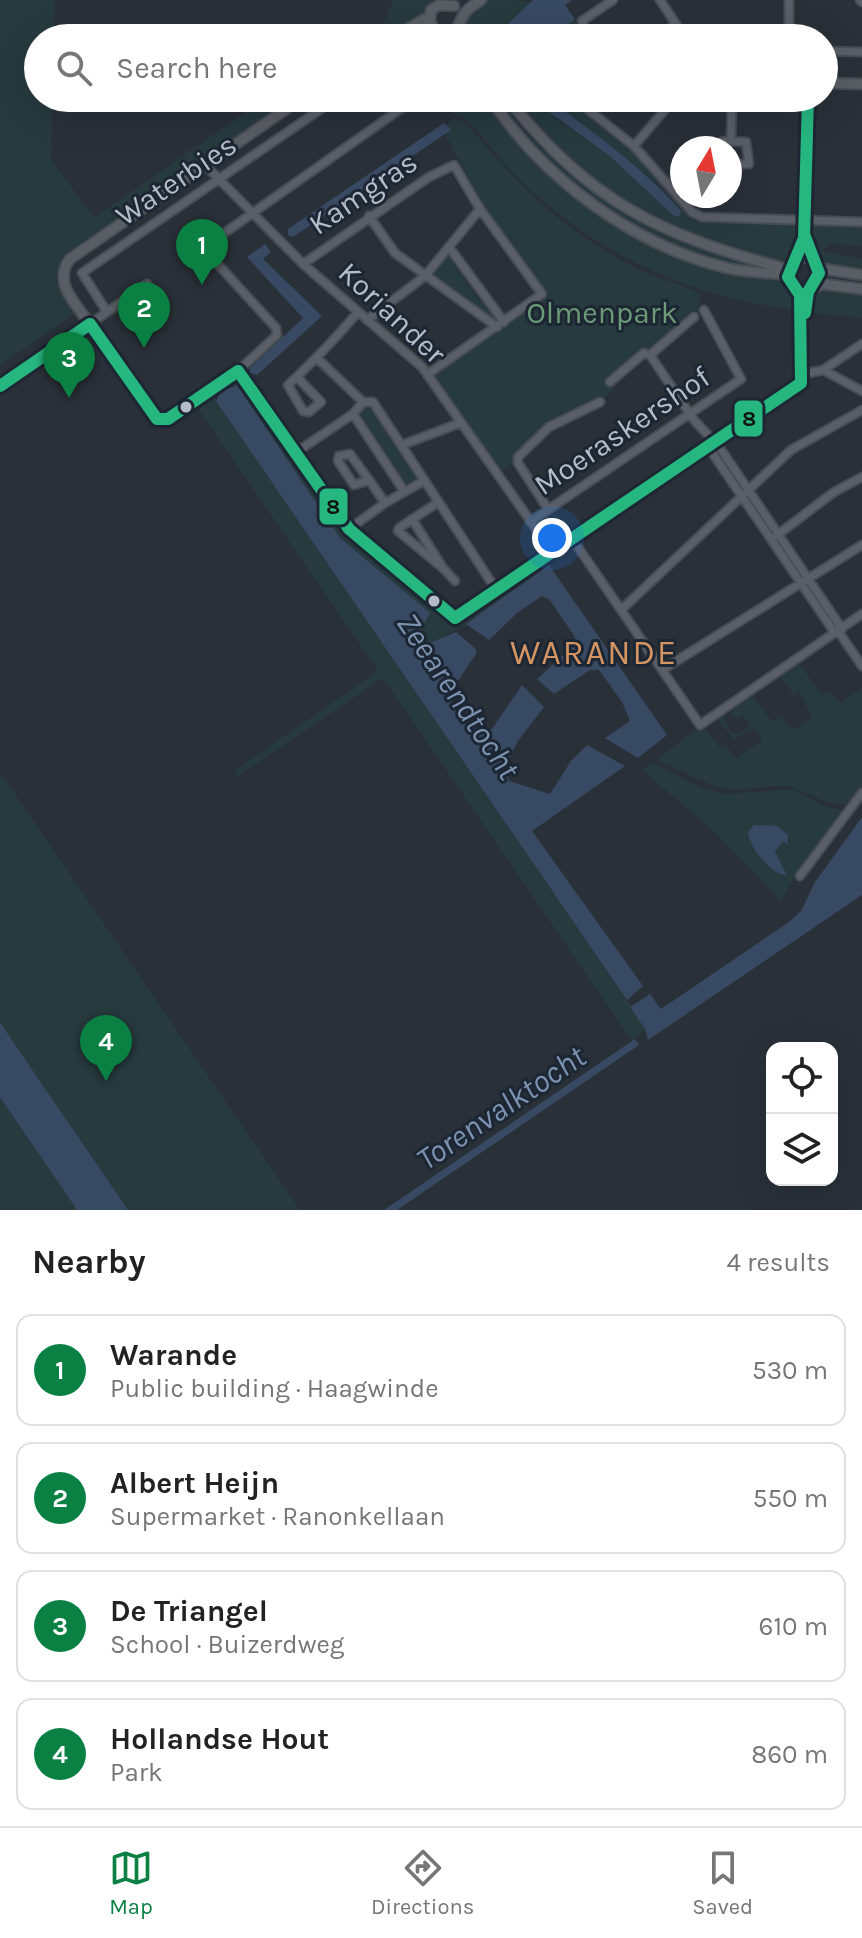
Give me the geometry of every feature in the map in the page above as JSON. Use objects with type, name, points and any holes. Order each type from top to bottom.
[{"type":"main road","points":[[416,24],[425,19],[433,3],[441,0],[451,24]]},
{"type":"main road","points":[[425,19],[451,24],[480,1]]},
{"type":"main road","points":[[838,83],[862,84]]},
{"type":"main road","points":[[0,386],[90,324],[64,287],[63,275],[67,262],[282,112]]},
{"type":"main road","points":[[500,112],[526,146],[558,176],[612,216],[691,256],[723,267],[767,274],[795,265]]},
{"type":"main road","points":[[520,112],[569,167],[620,205],[681,237],[768,263],[795,265],[812,283],[862,289]]},
{"type":"main road","points":[[808,112],[804,238],[795,265],[798,287],[842,273],[862,275]]},
{"type":"street","points":[[584,24],[582,21],[613,0]]},
{"type":"street","points":[[660,0],[675,23]]},
{"type":"street","points":[[789,0],[789,24]]},
{"type":"street","points":[[838,51],[862,52]]},
{"type":"street","name":"Waterbies","points":[[107,312],[82,273],[317,112]]},
{"type":"street","points":[[147,284],[90,324],[157,419],[168,419],[238,371],[277,335],[276,328],[203,248],[397,112]]},
{"type":"street","points":[[591,112],[634,146],[692,212],[702,217],[862,222]]},
{"type":"street","points":[[634,146],[662,112]]},
{"type":"street","points":[[731,136],[732,112]]},
{"type":"street","points":[[742,142],[746,142],[750,154],[749,164],[742,164]]},
{"type":"street","name":"Koriander","points":[[205,165],[303,264],[428,374],[553,553]]},
{"type":"street","name":"Kamgras","points":[[303,264],[369,216],[451,165],[480,209]]},
{"type":"street","points":[[367,320],[425,276],[480,209],[542,294],[428,374]]},
{"type":"street","points":[[369,216],[395,253],[501,325]]},
{"type":"street","points":[[449,247],[501,325]]},
{"type":"street","points":[[238,371],[349,529],[455,618],[801,383],[802,337],[812,283]]},
{"type":"street","name":"Moeraskershof","points":[[530,522],[741,379],[704,310]]},
{"type":"street","points":[[297,377],[319,399],[320,405],[309,412],[303,411],[288,385],[297,377],[318,359],[358,312]]},
{"type":"street","points":[[650,355],[694,317]]},
{"type":"street","points":[[803,374],[823,370],[862,344]]},
{"type":"street","points":[[610,382],[644,353],[650,355],[713,445],[713,454],[744,492],[862,666]]},
{"type":"street","points":[[318,359],[363,402],[373,402],[422,475],[422,482],[497,591]]},
{"type":"street","points":[[823,370],[862,391]]},
{"type":"street","points":[[295,453],[353,414],[363,402]]},
{"type":"street","points":[[548,509],[518,463],[518,457],[549,427],[600,402]]},
{"type":"street","points":[[621,610],[791,450],[862,410]]},
{"type":"street","points":[[353,414],[404,491]]},
{"type":"street","points":[[402,445],[460,423]]},
{"type":"street","points":[[369,480],[354,485],[338,461],[339,456],[350,454],[369,480],[385,503]]},
{"type":"street","points":[[774,537],[834,492],[862,477]]},
{"type":"street","points":[[349,529],[422,482]]},
{"type":"street","points":[[437,503],[399,528],[400,534],[455,581]]},
{"type":"street","points":[[412,519],[443,568]]},
{"type":"street","points":[[573,540],[700,725],[862,614]]},
{"type":"street","points":[[662,670],[862,545]]},
{"type":"street","points":[[800,876],[862,793]]},
{"type":"green space","points":[[0,0],[55,0],[54,24],[24,24],[24,112],[53,112],[51,159],[94,218],[246,112],[276,112],[62,257],[55,280],[77,312],[0,365]]},
{"type":"green space","points":[[392,0],[434,0],[415,24],[381,24]]},
{"type":"green space","points":[[487,0],[531,2],[557,9],[578,24],[463,24],[471,11]]},
{"type":"green space","points":[[452,112],[496,112],[507,128],[618,225],[727,271],[784,282],[797,298],[798,310],[723,296],[687,285],[618,254],[555,211],[519,179],[470,123]]},
{"type":"green space","points":[[506,112],[512,112],[557,164],[590,191],[626,213],[703,248],[786,271],[742,267],[700,256],[660,239],[622,218],[586,192],[522,131]]},
{"type":"green space","points":[[525,112],[559,112],[555,118],[611,157],[679,217],[681,212],[678,208],[685,208],[693,217],[729,222],[801,223],[798,251],[783,261],[703,241],[666,226],[599,185],[568,159]]},
{"type":"green space","points":[[563,112],[585,112],[640,157],[670,191],[670,199],[625,156]]},
{"type":"green space","name":"Olmenpark","points":[[454,118],[467,124],[524,187],[566,224],[638,269],[701,294],[697,316],[651,350],[645,349],[607,380],[613,391],[601,400],[597,397],[547,424],[516,455],[515,462],[500,472],[434,377],[549,294],[488,214],[443,130]]},
{"type":"green space","points":[[807,223],[862,224],[862,246],[830,244],[822,251],[862,259],[862,272],[821,261],[812,249]]},
{"type":"green space","points":[[448,252],[453,253],[449,256],[481,303],[485,302],[495,317],[492,320],[431,277]]},
{"type":"green space","points":[[821,287],[862,292],[862,318],[806,312],[809,299]]},
{"type":"green space","points":[[232,379],[243,388],[343,534],[457,630],[424,645],[417,636],[429,613],[340,538],[237,386],[230,385],[216,396],[216,401],[646,1029],[632,1041],[383,678],[237,777],[234,771],[378,671],[195,404]]},
{"type":"green space","points":[[370,403],[421,479],[408,488],[356,415],[357,409]]},
{"type":"green space","points":[[569,545],[571,549],[462,628],[459,620]]},
{"type":"green space","points":[[799,664],[823,695],[830,691],[840,703],[862,688],[862,790],[852,796],[847,805],[827,802],[787,785],[736,790],[719,788],[657,760],[697,728],[704,727],[720,748],[725,744],[736,758],[763,740],[753,727],[734,740],[718,719],[723,715],[731,732],[738,734],[750,726],[743,715],[738,719],[729,712],[752,696],[773,722],[781,716],[793,730],[812,718],[799,691],[791,697],[792,692],[780,677]]},
{"type":"green space","points":[[651,762],[706,790],[726,794],[794,789],[824,806],[842,810],[797,872],[781,901],[718,835],[642,770]],"holes":[[[754,825],[788,835],[789,852],[783,841],[775,848],[778,873],[756,851]]]},
{"type":"green space","points":[[0,772],[300,1210],[0,1210]]},
{"type":"water","points":[[533,0],[572,0],[565,5],[575,19],[568,24],[509,23]]},
{"type":"water","points":[[549,112],[566,112],[618,151],[670,199],[670,208],[681,211],[680,216],[675,217],[611,157]]},
{"type":"water","points":[[444,123],[451,130],[293,237],[288,235],[288,229]]},
{"type":"water","points":[[265,244],[271,252],[263,259],[322,316],[257,375],[250,373],[250,368],[303,318],[247,257]]},
{"type":"water","points":[[237,385],[340,538],[430,613],[417,636],[424,645],[456,632],[476,649],[476,654],[449,694],[458,714],[471,725],[492,729],[522,685],[544,707],[518,741],[505,766],[509,781],[550,794],[571,761],[587,745],[625,766],[532,831],[643,986],[627,1000],[216,401],[221,392]]},
{"type":"water","points":[[549,565],[667,735],[638,758],[605,738],[630,721],[622,702],[599,670],[590,670],[554,694],[537,679],[575,644],[575,637],[549,599],[542,596],[517,613],[489,640],[466,624]]},
{"type":"water","points":[[862,817],[862,895],[648,1040],[645,1029],[630,1007],[650,994],[661,1009],[789,922],[801,911],[815,882]]},
{"type":"water","points":[[754,825],[777,826],[788,835],[787,856],[787,845],[783,841],[775,852],[787,875],[768,866],[757,852],[748,832]]},
{"type":"water","points":[[0,1022],[128,1210],[77,1210],[0,1097]]},
{"type":"water","points":[[635,1039],[639,1045],[397,1210],[384,1210]]},
{"type":"transit line","name":"8","points":[[455,618],[801,383],[800,295],[788,277],[804,238],[808,112]]},
{"type":"transit line","name":"8","points":[[804,234],[819,273],[808,292],[805,313]]},
{"type":"transit line","name":"8","points":[[90,324],[157,419],[168,419],[238,371]]},
{"type":"transit line","name":"8","points":[[0,386],[90,324]]},
{"type":"transit line","name":"8","points":[[238,371],[349,529],[455,618]]},
{"type":"place","name":"Warande","points":[[202,285]]},
{"type":"place","name":"Albert Heijn","points":[[144,348]]},
{"type":"place","name":"De Triangel","points":[[69,398]]},
{"type":"place","name":"Hollandse Hout","points":[[106,1081]]},
{"type":"district","name":"WARANDE","points":[[594,653]]},
{"type":"water label","name":"Zeearendtocht","points":[[458,696]]},
{"type":"water label","name":"Torenvalktocht","points":[[501,1108]]}]
